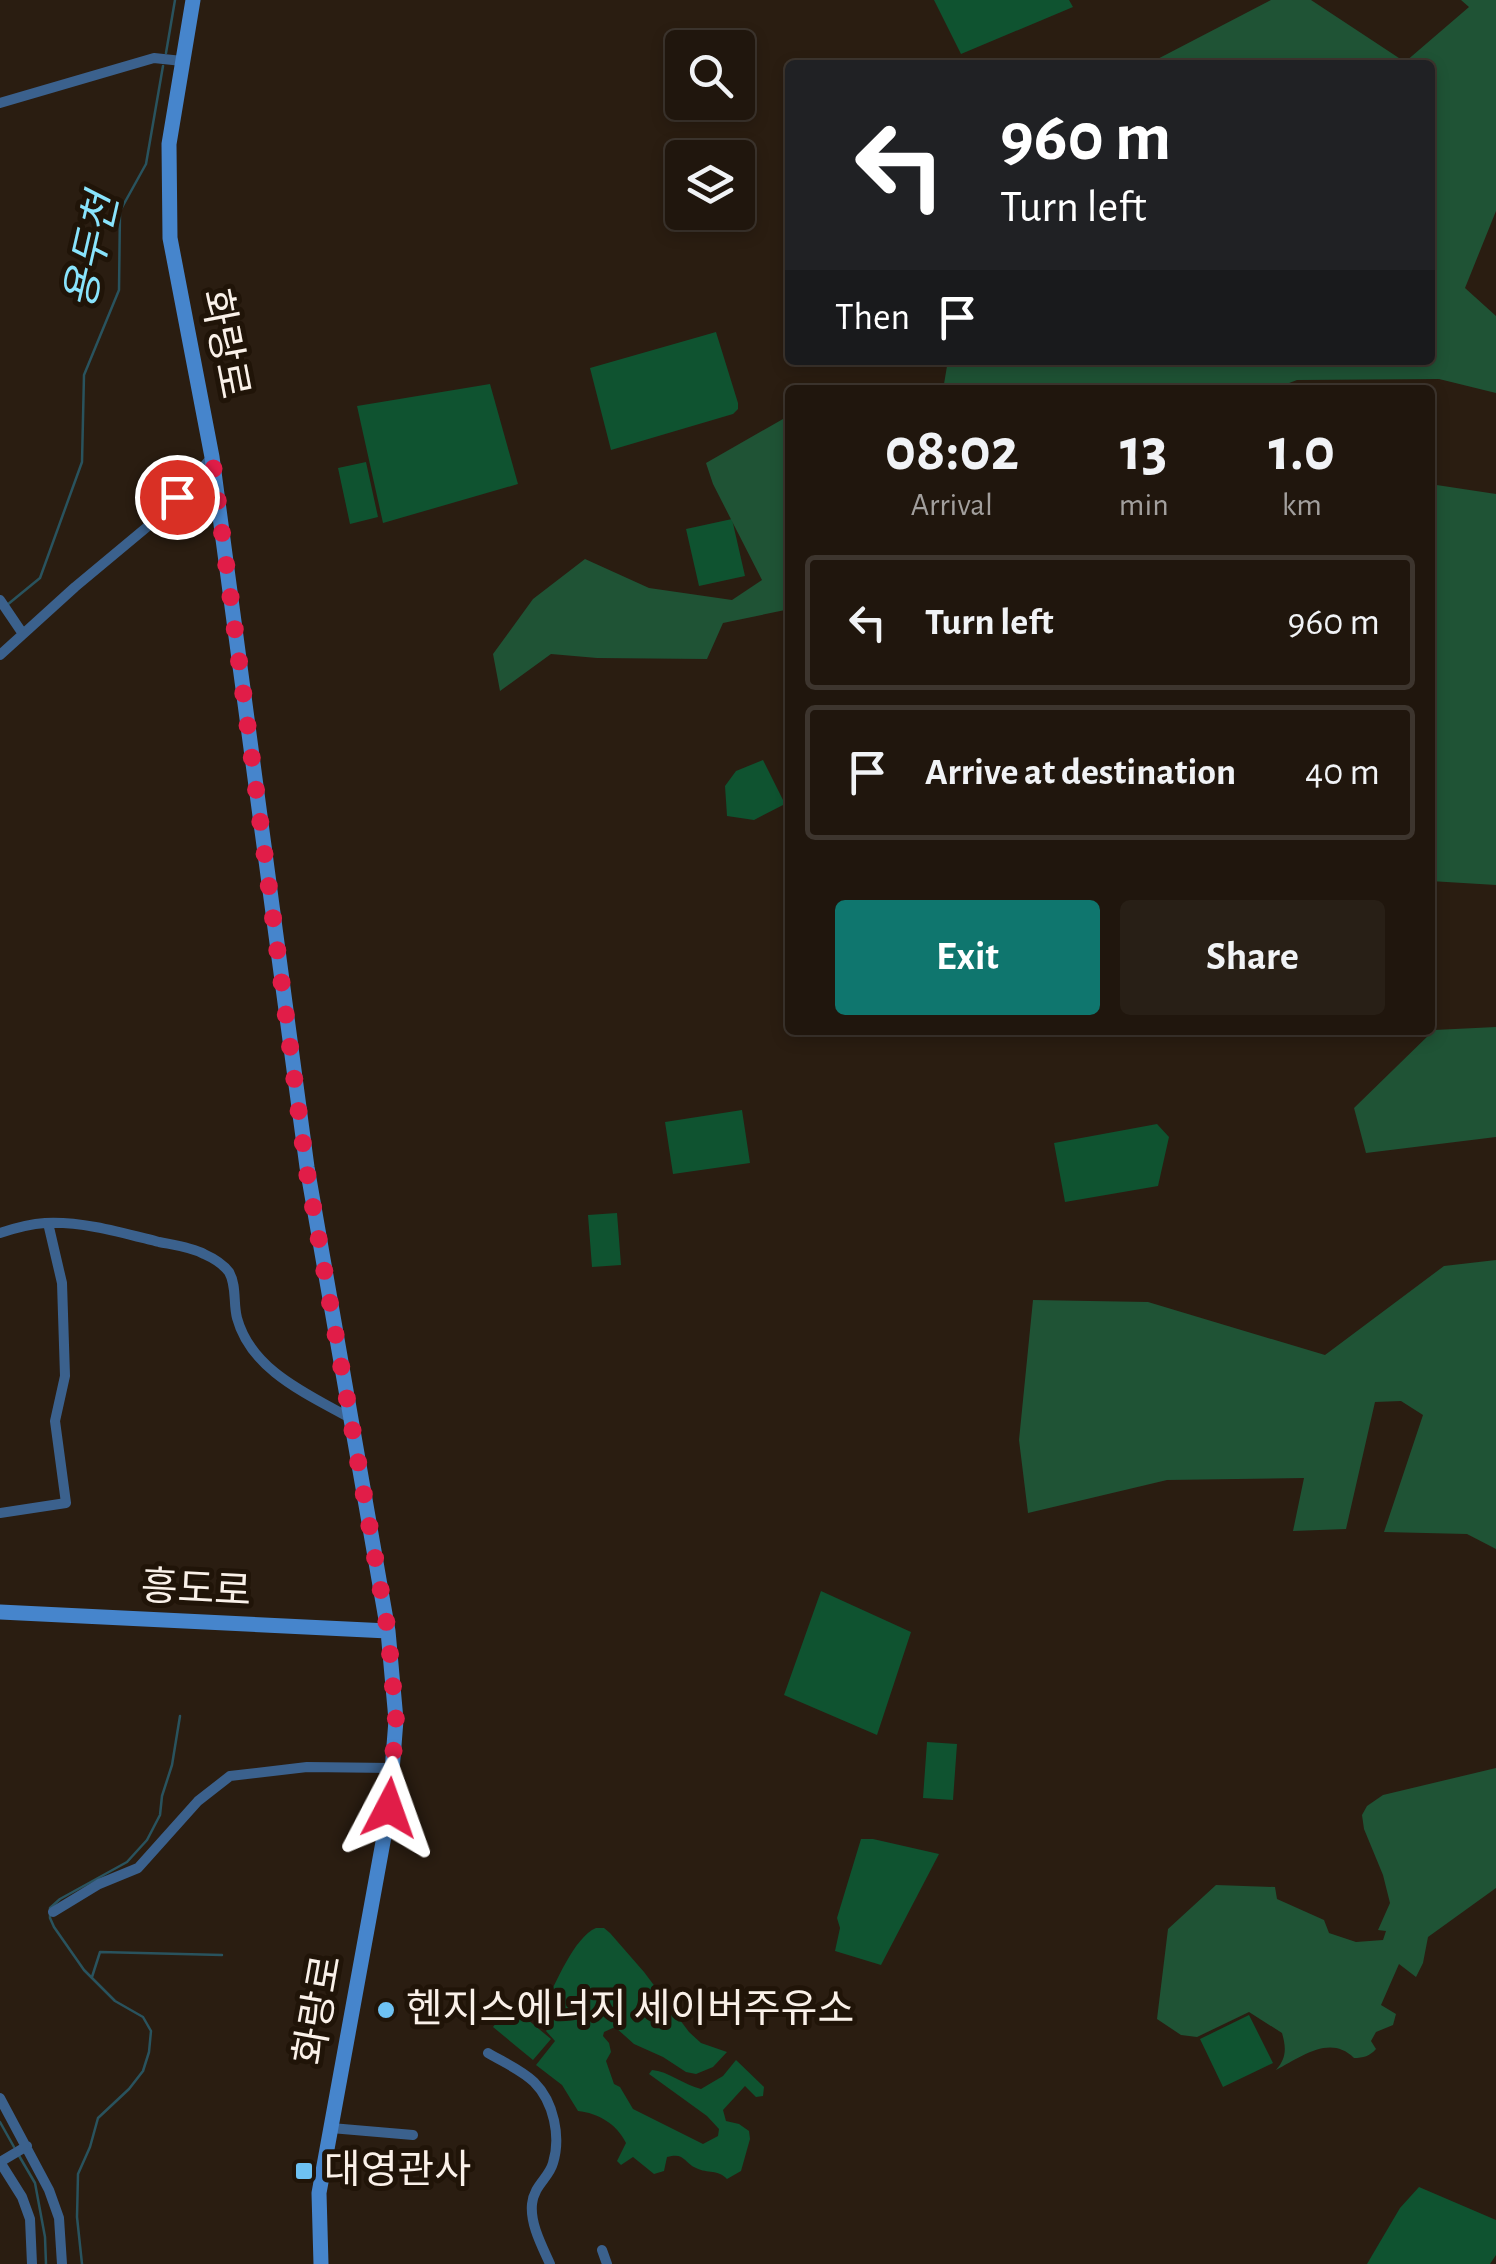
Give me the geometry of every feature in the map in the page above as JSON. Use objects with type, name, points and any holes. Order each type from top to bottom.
[{"type":"main road","name":"화랑로","points":[[193,0],[178,60],[169,144],[170,238],[212,457],[306,1167],[388,1631],[396,1720],[389,1808],[319,2193],[322,2264]]},
{"type":"main road","name":"흥도로","points":[[0,1612],[388,1631]]},
{"type":"street","points":[[0,103],[154,58],[178,60]]},
{"type":"street","points":[[0,655],[159,517],[212,457]]},
{"type":"street","points":[[0,600],[23,634]]},
{"type":"street","points":[[0,1233],[48,1223],[104,1228],[202,1252],[229,1273],[237,1318],[250,1346],[267,1366],[350,1418]]},
{"type":"street","points":[[0,1513],[66,1503],[55,1422],[65,1376],[62,1284],[48,1223]]},
{"type":"street","points":[[53,1912],[99,1884],[138,1868],[198,1801],[230,1776],[308,1767],[392,1768]]},
{"type":"street","points":[[488,2053],[537,2085],[557,2132],[552,2167],[537,2185],[532,2206],[536,2231],[550,2264]]},
{"type":"street","points":[[0,2098],[49,2190],[58,2218],[62,2264]]},
{"type":"street","points":[[331,2128],[412,2135]]},
{"type":"street","points":[[27,2146],[0,2162],[22,2196],[30,2219],[32,2264]]},
{"type":"street","points":[[602,2250],[607,2264]]},
{"type":"green space","points":[[934,0],[1069,0],[1073,7],[961,54]]},
{"type":"green space","points":[[1271,0],[1311,0],[1402,60],[1156,60]]},
{"type":"green space","points":[[1461,0],[1496,0],[1496,211],[1465,288],[1496,316],[1496,393],[1439,379],[1297,380],[1284,385],[944,385],[947,365],[1435,365],[1435,60],[1407,60],[1469,7]]},
{"type":"green space","points":[[716,332],[738,409],[733,414],[611,450],[590,368]]},
{"type":"green space","points":[[490,384],[518,484],[383,523],[357,406]]},
{"type":"green space","points":[[785,418],[785,610],[723,623],[707,659],[551,654],[500,691],[493,654],[533,599],[585,559],[649,588],[732,600],[762,580],[706,463]]},
{"type":"green space","points":[[366,462],[378,517],[350,524],[338,468]]},
{"type":"green space","points":[[1435,485],[1496,494],[1496,885],[1435,881]]},
{"type":"green space","points":[[732,519],[745,576],[699,586],[686,529]]},
{"type":"green space","points":[[763,760],[785,804],[754,820],[727,816],[725,786],[736,771]]},
{"type":"green space","points":[[1496,1027],[1496,1137],[1366,1153],[1354,1108],[1429,1035],[1435,1035],[1435,1030]]},
{"type":"green space","points":[[742,1110],[750,1163],[673,1174],[665,1122]]},
{"type":"green space","points":[[1157,1124],[1169,1137],[1158,1186],[1065,1202],[1054,1143]]},
{"type":"green space","points":[[617,1213],[621,1265],[592,1267],[588,1215]]},
{"type":"green space","points":[[1496,1260],[1496,1549],[1467,1534],[1384,1532],[1423,1415],[1401,1401],[1375,1402],[1346,1529],[1293,1531],[1304,1478],[1167,1480],[1028,1513],[1019,1440],[1033,1300],[1148,1302],[1325,1355],[1444,1266]]},
{"type":"green space","points":[[821,1591],[911,1632],[877,1735],[784,1695]]},
{"type":"green space","points":[[927,1742],[957,1744],[953,1800],[923,1798]]},
{"type":"green space","points":[[1496,1768],[1496,1888],[1428,1937],[1416,1977],[1399,1964],[1381,2005],[1396,2014],[1393,2025],[1376,2032],[1371,2041],[1376,2049],[1371,2053],[1354,2058],[1345,2051],[1325,2048],[1276,2070],[1285,2052],[1282,2033],[1249,2012],[1197,2037],[1181,2035],[1157,2019],[1168,1929],[1216,1885],[1275,1887],[1277,1899],[1324,1920],[1329,1933],[1356,1942],[1383,1940],[1386,1931],[1378,1930],[1390,1903],[1364,1829],[1362,1815],[1367,1806],[1383,1795]]},
{"type":"green space","points":[[861,1839],[939,1854],[881,1965],[835,1951],[840,1928],[837,1918]]},
{"type":"green space","points":[[596,1928],[610,1933],[689,2032],[701,2043],[727,2052],[713,2067],[696,2074],[634,2044],[615,2027],[604,2032],[611,2052],[606,2061],[614,2084],[633,2109],[703,2144],[718,2136],[719,2129],[649,2074],[652,2070],[701,2089],[723,2076],[736,2060],[764,2087],[763,2096],[756,2097],[745,2086],[723,2110],[726,2121],[749,2131],[750,2139],[741,2171],[727,2179],[677,2156],[667,2157],[664,2171],[654,2174],[633,2157],[621,2165],[617,2161],[626,2143],[618,2130],[600,2117],[578,2111],[562,2085],[536,2065],[555,2041],[546,2031],[552,2023],[529,2003],[522,2006],[529,1996],[544,2005],[573,1951]]},
{"type":"green space","points":[[510,2005],[551,2039],[533,2060],[493,2027]]},
{"type":"green space","points":[[1249,2015],[1273,2063],[1223,2087],[1200,2039]]},
{"type":"green space","points":[[1419,2187],[1496,2220],[1496,2255],[1490,2264],[1367,2264],[1400,2208]]},
{"type":"waterway","name":"용두천","points":[[166,53],[175,0]]},
{"type":"waterway","name":"용두천","points":[[7,605],[40,578],[82,462],[84,375],[119,290],[120,211],[146,164],[163,66]]},
{"type":"waterway","points":[[82,2264],[78,2174],[98,2118],[143,2071],[151,2031],[143,2017],[115,2001],[84,1970],[54,1927],[50,1908],[127,1862],[147,1840],[160,1815],[180,1716]]},
{"type":"waterway","points":[[92,1977],[100,1952],[222,1955]]},
{"type":"waterway","points":[[0,2122],[14,2147]]},
{"type":"waterway","points":[[18,2154],[35,2183],[46,2264]]},
{"type":"place","name":"헨지스에너지 세이버주유소","points":[[386,2010]]},
{"type":"place","name":"대영관사","points":[[304,2171]]},
{"type":"route","points":[[177,497],[212,457],[306,1167],[388,1631],[396,1720],[389,1808]]}]
